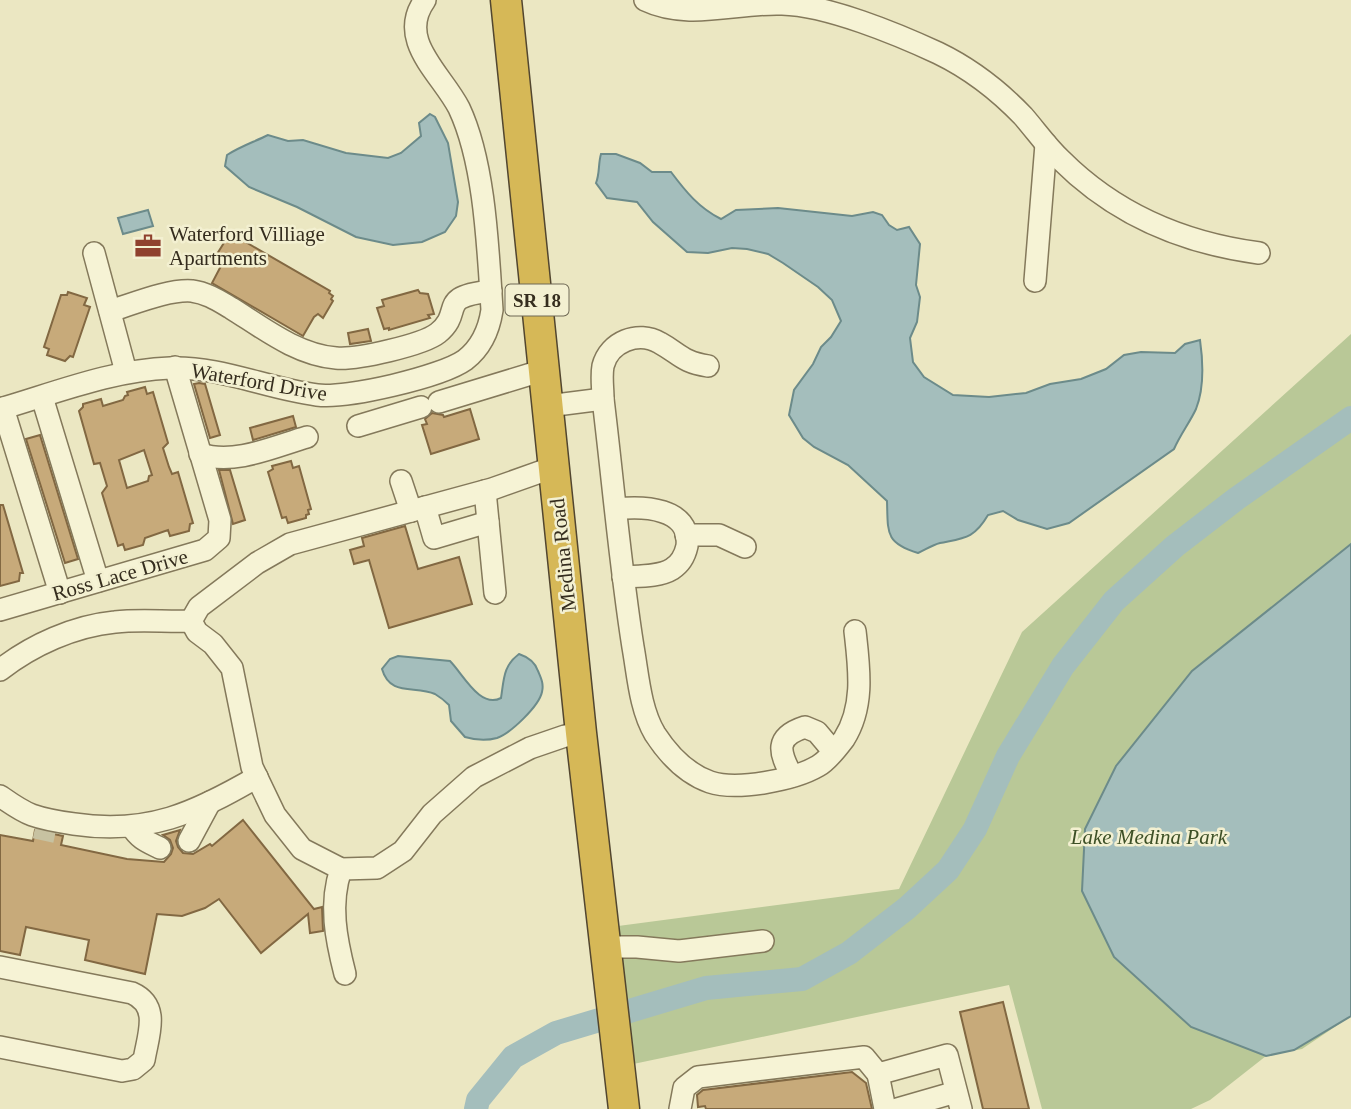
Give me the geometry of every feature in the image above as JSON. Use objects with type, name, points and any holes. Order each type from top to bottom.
[{"type":"highway","name":"Medina Road","points":[[506,0],[581,733],[624,1109]]},
{"type":"street","name":"Waterford Drive","points":[[1,409],[126,372],[175,368],[207,370],[316,395],[340,396],[359,394],[450,368],[464,360],[480,344],[492,310],[480,185],[470,135],[447,86],[418,46],[414,33],[414,21],[424,0]]},
{"type":"street","points":[[645,0],[672,8],[694,10],[780,2],[825,5],[967,70],[996,91],[1021,115],[1079,178],[1133,215],[1194,241],[1259,253]]},
{"type":"street","points":[[1035,281],[1046,145]]},
{"type":"street","points":[[94,253],[126,372]]},
{"type":"street","points":[[110,311],[178,291],[191,291],[214,298],[298,348],[316,355],[354,358],[432,337],[447,323],[452,306],[458,299],[465,294],[491,291]]},
{"type":"street","points":[[708,366],[679,358],[659,342],[648,338],[624,341],[608,355],[603,365],[603,399],[623,577],[640,692],[654,732],[678,764],[710,782],[739,786],[792,776],[820,766],[844,739],[855,712],[860,679],[855,631]]},
{"type":"street","points":[[175,368],[200,454],[221,458],[237,457],[307,437]]},
{"type":"street","points":[[358,426],[544,370]]},
{"type":"street","points":[[42,397],[98,581]]},
{"type":"street","points":[[548,406],[603,399]]},
{"type":"street","points":[[1,409],[60,593]]},
{"type":"street","name":"Ross Lace Drive","points":[[0,610],[205,550],[219,538],[220,520],[200,454]]},
{"type":"street","points":[[192,621],[199,607],[257,563],[290,544],[485,491],[554,467]]},
{"type":"street","points":[[401,481],[434,538],[488,522]]},
{"type":"street","points":[[485,491],[495,593]]},
{"type":"street","points":[[616,509],[647,507],[661,510],[675,518],[686,535],[685,553],[672,569],[662,573],[623,577]]},
{"type":"street","points":[[686,535],[719,535],[733,539],[745,547]]},
{"type":"street","points":[[0,670],[41,644],[94,625],[134,621],[192,621]]},
{"type":"street","points":[[192,621],[197,632],[213,644],[232,668],[252,766],[275,815],[302,849],[341,869],[377,868],[403,851],[432,814],[474,778],[530,748],[581,733]]},
{"type":"street","points":[[792,776],[782,757],[782,743],[790,732],[805,727],[817,732],[833,751]]},
{"type":"street","points":[[0,796],[31,815],[71,829],[132,827],[182,816],[257,777]]},
{"type":"street","points":[[189,841],[211,802]]},
{"type":"street","points":[[20,808],[36,828]]},
{"type":"street","points":[[132,827],[145,841],[160,848]]},
{"type":"street","points":[[341,869],[335,886],[334,917],[345,974]]},
{"type":"street","points":[[606,961],[637,947],[679,951],[763,941]]},
{"type":"street","points":[[0,967],[132,993],[143,998],[150,1007],[150,1018],[144,1060],[133,1069],[122,1071],[0,1047]]},
{"type":"street","points":[[878,1074],[947,1055],[959,1100],[897,1109]]},
{"type":"street","points":[[680,1109],[684,1088],[698,1077],[864,1057],[878,1074],[885,1109]]},
{"type":"green space","name":"Lake Medina Park","points":[[1351,334],[1351,1016],[1302,1049],[1266,1056],[1210,1100],[1191,1109],[1042,1109],[1009,985],[619,1067],[603,928],[899,889],[1022,632]]},
{"type":"water","points":[[430,114],[435,117],[448,143],[458,202],[456,216],[445,232],[422,242],[393,245],[356,237],[297,207],[249,187],[225,166],[227,155],[268,135],[288,141],[303,140],[346,153],[388,158],[401,153],[421,136],[419,123]]},
{"type":"water","points":[[601,154],[616,154],[640,163],[652,172],[671,172],[693,199],[721,219],[736,210],[778,208],[852,216],[873,212],[882,215],[889,225],[897,230],[909,227],[920,244],[916,285],[920,297],[917,322],[910,338],[913,362],[924,377],[953,395],[989,397],[1026,393],[1050,384],[1081,379],[1106,369],[1124,355],[1141,352],[1175,353],[1185,344],[1200,340],[1202,375],[1196,409],[1174,449],[1069,523],[1047,529],[1018,520],[1003,511],[988,515],[978,529],[968,536],[937,544],[918,553],[907,549],[890,535],[887,501],[848,465],[803,438],[789,415],[794,390],[841,321],[832,300],[818,287],[768,254],[732,248],[708,253],[687,252],[653,222],[637,202],[607,198],[596,183]]},
{"type":"water","points":[[148,210],[153,226],[123,234],[118,218]]},
{"type":"water","points":[[1351,544],[1351,1016],[1294,1050],[1266,1056],[1191,1027],[1114,957],[1082,891],[1085,829],[1116,766],[1192,671]]},
{"type":"water","points":[[519,654],[535,665],[543,686],[540,698],[517,725],[503,735],[489,740],[465,737],[451,721],[449,705],[427,691],[397,687],[386,678],[382,669],[390,659],[398,656],[450,661],[479,695],[493,700],[501,698],[507,668]]},
{"type":"building","points":[[237,237],[330,291],[333,301],[323,318],[318,314],[314,317],[303,336],[212,283],[222,264],[217,254],[227,238],[234,242]]},
{"type":"building","points":[[418,290],[428,294],[434,314],[428,315],[430,318],[389,330],[384,329],[377,308],[384,306],[382,300]]},
{"type":"building","points":[[68,292],[87,298],[84,305],[90,307],[73,357],[70,356],[65,361],[47,355],[49,349],[44,347],[61,295],[67,295]]},
{"type":"building","points":[[368,329],[371,341],[350,344],[348,333]]},
{"type":"building","points":[[194,384],[205,384],[220,435],[210,438]]},
{"type":"building","points":[[145,387],[147,394],[153,392],[168,443],[163,448],[172,474],[178,472],[193,523],[190,524],[189,531],[170,536],[168,530],[145,538],[143,545],[125,550],[123,544],[118,546],[102,493],[107,486],[100,463],[94,464],[79,411],[83,404],[101,399],[103,406],[123,400],[128,395],[127,392]],"holes":[[[144,450],[152,475],[148,481],[127,488],[119,460]]]},
{"type":"building","points":[[470,409],[479,439],[431,454],[422,425],[427,424],[425,419],[432,413],[444,417]]},
{"type":"building","points":[[293,416],[296,427],[253,440],[250,428]]},
{"type":"building","points":[[40,435],[78,559],[65,563],[26,439]]},
{"type":"building","points":[[291,461],[293,468],[299,466],[311,509],[308,510],[306,518],[288,523],[286,517],[282,518],[268,472],[273,469],[272,466]]},
{"type":"building","points":[[219,470],[230,470],[245,520],[233,524]]},
{"type":"building","points":[[0,505],[3,505],[23,573],[20,573],[19,581],[0,586]]},
{"type":"building","points":[[405,526],[418,569],[459,557],[472,604],[389,628],[369,560],[354,564],[350,550],[364,546],[362,538]]},
{"type":"building","points":[[243,820],[314,909],[322,907],[323,931],[310,933],[308,914],[261,953],[219,899],[205,908],[182,916],[157,914],[145,974],[85,960],[89,940],[26,927],[20,955],[0,951],[0,835],[33,841],[35,830],[63,836],[61,845],[127,859],[164,862],[173,848],[170,840],[163,835],[180,830],[176,841],[178,847],[183,853],[193,854],[210,844],[212,846]]},
{"type":"building","points":[[1003,1002],[1029,1109],[983,1109],[960,1012]]},
{"type":"building","points":[[852,1072],[866,1083],[872,1109],[698,1107],[697,1095],[703,1090]]},
{"type":"waterway","points":[[476,1109],[478,1100],[513,1057],[556,1033],[706,988],[802,979],[849,953],[907,908],[948,870],[975,829],[1008,756],[1063,666],[1114,601],[1175,546],[1236,499],[1351,418]]},
{"type":"tunnel","points":[[35,828],[63,834]]},
{"type":"place","name":"Waterford Villiage Apartments","points":[[148,246]]}]
